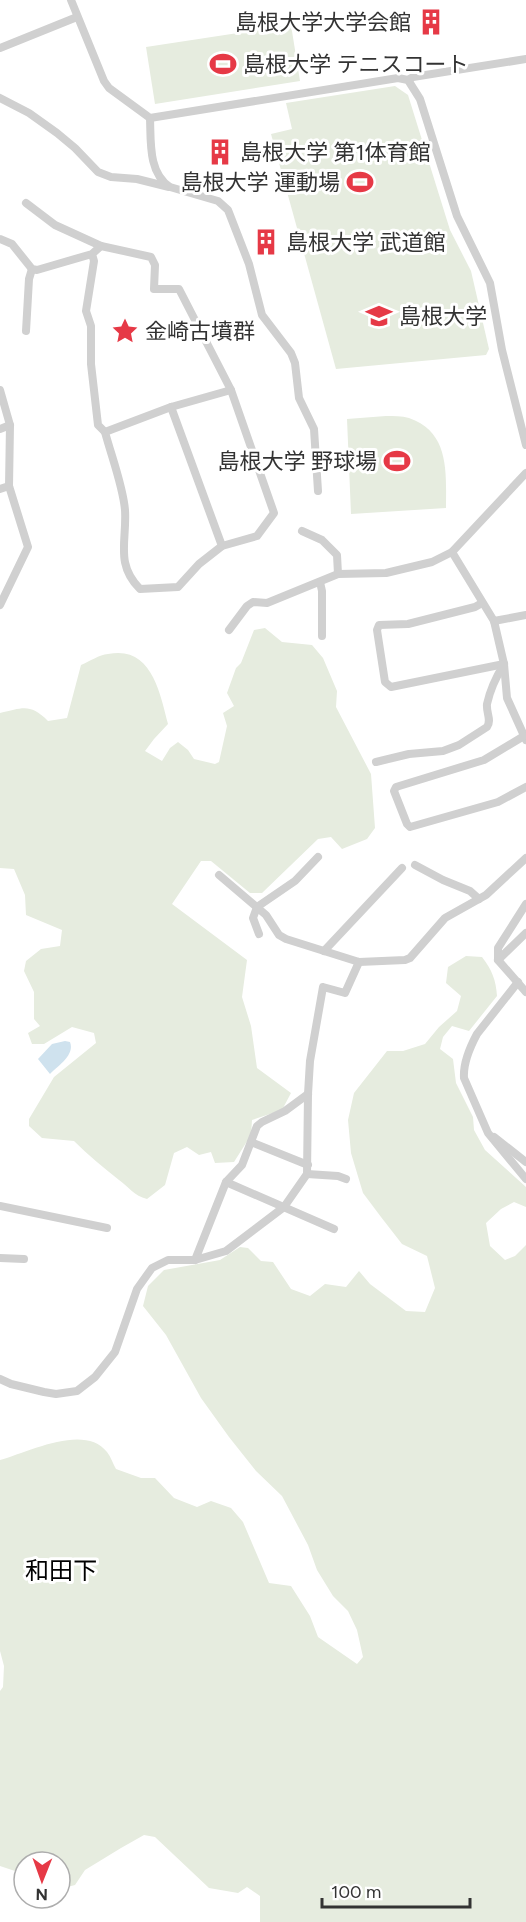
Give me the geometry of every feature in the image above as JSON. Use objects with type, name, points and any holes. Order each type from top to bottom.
[{"type":"street","points":[[71,0],[104,81],[109,88],[150,118],[398,78],[408,80],[413,77],[526,59]]},
{"type":"street","points":[[0,48],[77,16]]},
{"type":"street","points":[[408,80],[420,99],[457,216],[490,284],[502,350],[526,445]]},
{"type":"street","points":[[0,98],[29,113],[57,133],[98,172],[111,177],[137,179],[218,201],[228,210],[249,264],[262,315],[291,353],[295,363],[299,398],[314,429],[318,491]]},
{"type":"street","points":[[150,118],[155,168],[164,183],[170,187]]},
{"type":"street","points":[[26,203],[55,225],[101,246],[151,257],[155,265],[154,289],[179,289],[231,390],[274,513],[257,536],[222,546],[199,564],[178,587],[140,589],[130,579],[123,560],[124,509],[105,432],[98,425],[91,364],[91,326],[86,311],[94,261],[92,254]]},
{"type":"street","points":[[0,239],[12,244],[32,269]]},
{"type":"street","points":[[32,269],[47,268],[92,254],[101,246]]},
{"type":"street","points":[[26,331],[29,279],[32,269]]},
{"type":"street","points":[[0,390],[9,425],[9,486],[28,548],[0,604]]},
{"type":"street","points":[[105,432],[171,407],[231,390]]},
{"type":"street","points":[[171,407],[222,546]]},
{"type":"street","points":[[0,429],[9,425]]},
{"type":"street","points":[[229,630],[247,606],[253,602],[267,603],[338,574],[386,573],[432,562],[452,552],[526,473]]},
{"type":"street","points":[[0,489],[9,486]]},
{"type":"street","points":[[303,531],[322,540],[337,555],[338,574]]},
{"type":"street","points":[[452,552],[494,621],[504,664],[507,698],[525,738],[484,760],[396,788],[394,791],[410,827],[498,801],[526,787]]},
{"type":"street","points":[[320,582],[322,636]]},
{"type":"street","points":[[482,603],[475,607],[408,624],[379,625],[377,630],[385,682],[391,687],[504,664]]},
{"type":"street","points":[[494,621],[526,615]]},
{"type":"street","points":[[376,762],[459,745],[487,727],[490,723],[488,704],[496,677],[504,664]]},
{"type":"street","points":[[259,934],[253,915],[257,907],[295,881],[318,857]]},
{"type":"street","points":[[219,875],[266,915],[279,935],[359,962],[410,958],[445,918],[486,895],[526,858]]},
{"type":"street","points":[[415,865],[470,891],[479,899]]},
{"type":"street","points":[[324,951],[402,868]]},
{"type":"street","points":[[526,904],[498,948],[498,960],[526,992]]},
{"type":"street","points":[[498,960],[526,933]]},
{"type":"street","points":[[0,1379],[23,1388],[56,1394],[77,1391],[95,1377],[116,1352],[137,1289],[152,1268],[168,1260],[195,1260],[226,1251],[284,1207],[307,1169],[308,1094],[316,1022],[323,987],[345,993],[359,962]]},
{"type":"street","points":[[518,982],[477,1034],[464,1071],[464,1078],[488,1133],[526,1179]]},
{"type":"street","points":[[195,1260],[226,1182],[242,1165],[258,1126],[285,1111],[308,1094]]},
{"type":"street","points":[[488,1133],[506,1144],[526,1162]]},
{"type":"street","points":[[251,1142],[307,1169],[346,1179]]},
{"type":"street","points":[[226,1182],[334,1229]]},
{"type":"street","points":[[0,1206],[107,1228]]},
{"type":"street","points":[[0,1258],[24,1259]]},
{"type":"shaded area","name":"島根大学 テニスコート","points":[[291,25],[300,81],[155,104],[146,47]]},
{"type":"shaded area","name":"島根大学 運動場","points":[[395,86],[408,95],[450,230],[471,271],[489,349],[486,355],[336,369],[271,134],[292,129],[286,103]]},
{"type":"shaded area","name":"島根大学 野球場","points":[[386,416],[409,418],[422,424],[439,443],[445,468],[446,508],[351,514],[347,419]]},
{"type":"shaded area","points":[[265,628],[282,642],[312,645],[323,658],[337,691],[336,707],[371,774],[375,828],[367,839],[342,849],[331,837],[318,839],[262,893],[250,893],[211,861],[201,861],[172,904],[247,960],[242,997],[251,1026],[257,1068],[291,1093],[282,1110],[252,1120],[251,1135],[234,1162],[215,1163],[211,1152],[199,1155],[187,1147],[174,1153],[165,1185],[147,1199],[132,1191],[74,1141],[42,1138],[29,1126],[29,1119],[54,1077],[96,1043],[94,1033],[72,1027],[44,1044],[32,1044],[28,1033],[40,1026],[34,1019],[34,992],[24,971],[26,961],[41,949],[60,946],[62,930],[26,915],[25,895],[14,869],[0,868],[0,713],[26,708],[36,711],[48,721],[67,718],[81,665],[105,655],[123,653],[144,664],[151,674],[157,685],[168,724],[145,751],[162,761],[170,748],[178,742],[194,759],[215,764],[219,762],[227,726],[223,713],[234,706],[227,693],[236,668],[241,663],[254,630]]},
{"type":"shaded area","points":[[466,956],[482,957],[493,975],[497,996],[469,1031],[452,1026],[443,1037],[440,1049],[453,1059],[456,1083],[473,1117],[474,1130],[485,1150],[526,1187],[526,1207],[514,1202],[501,1209],[486,1223],[490,1246],[505,1260],[515,1256],[526,1245],[526,1922],[260,1922],[260,1896],[247,1887],[238,1893],[209,1888],[155,1837],[144,1835],[85,1870],[75,1885],[72,1886],[72,1850],[12,1850],[12,1870],[0,1866],[0,1691],[3,1687],[4,1666],[0,1651],[0,1460],[56,1442],[85,1440],[97,1444],[107,1452],[116,1469],[141,1478],[155,1478],[174,1498],[197,1507],[211,1501],[231,1508],[243,1522],[269,1583],[291,1586],[310,1616],[318,1637],[357,1664],[363,1657],[357,1630],[348,1611],[333,1596],[317,1570],[308,1545],[282,1496],[256,1471],[229,1437],[201,1398],[166,1335],[143,1306],[148,1286],[164,1270],[220,1260],[240,1247],[248,1248],[261,1261],[273,1262],[291,1289],[310,1296],[325,1284],[346,1287],[359,1271],[370,1284],[406,1311],[425,1312],[435,1288],[427,1256],[402,1244],[363,1193],[351,1153],[348,1120],[354,1093],[387,1051],[403,1051],[425,1044],[457,1011],[461,996],[446,983],[448,967]]},
{"type":"water","points":[[70,1042],[70,1051],[65,1060],[50,1074],[38,1059],[52,1044]]},
{"type":"place","name":"島根大学大学会館","points":[[431,22]]},
{"type":"place","name":"島根大学 テニスコート","points":[[223,64]]},
{"type":"place","name":"島根大学 第1体育館","points":[[220,152]]},
{"type":"place","name":"島根大学 運動場","points":[[360,182]]},
{"type":"place","name":"島根大学 武道館","points":[[266,242]]},
{"type":"place","name":"島根大学","points":[[379,316]]},
{"type":"place","name":"金崎古墳群","points":[[125,331]]},
{"type":"place","name":"島根大学 野球場","points":[[397,461]]},
{"type":"district","name":"和田下","points":[[61,1570]]}]
